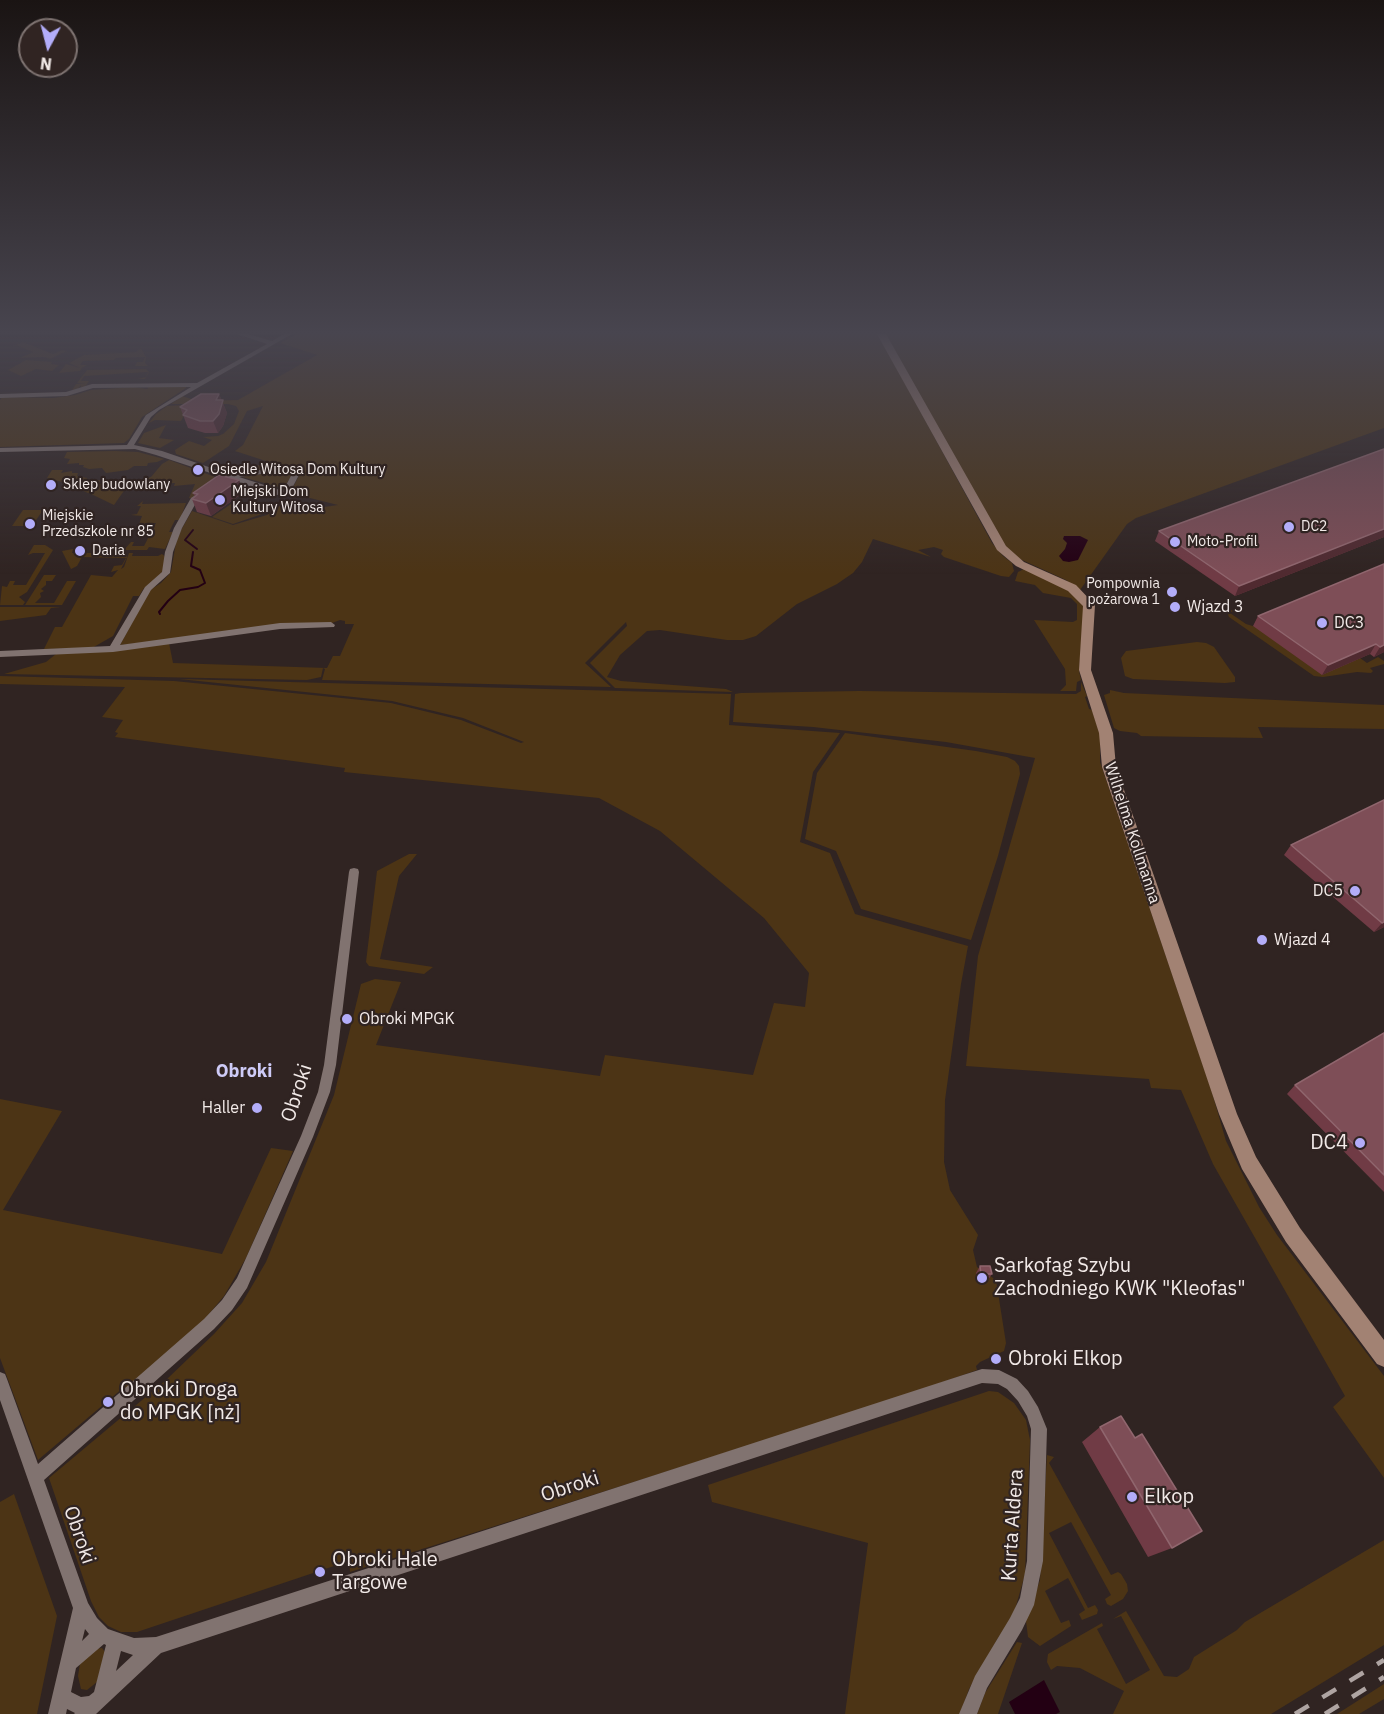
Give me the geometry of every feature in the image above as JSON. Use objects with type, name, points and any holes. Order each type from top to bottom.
[{"type":"street","points":[[129,447],[151,414]]},
{"type":"street","name":"Wilhelma Kollmanna","points":[[926,414],[1001,548],[1020,564],[1081,594],[1089,605],[1085,670],[1106,735],[1108,767],[1203,1046],[1240,1144],[1267,1194],[1307,1257],[1384,1357]]},
{"type":"street","points":[[0,450],[129,447],[159,453],[228,476],[280,493],[287,490],[296,473],[283,469],[228,476],[194,500],[178,528],[169,552],[166,573],[148,589],[113,649]]},
{"type":"street","points":[[0,654],[113,649],[280,626],[332,625]]},
{"type":"street","name":"Obroki","points":[[35,1477],[209,1324],[227,1305],[242,1283],[307,1137],[324,1092],[330,1065],[354,872]]},
{"type":"street","name":"Obroki","points":[[0,1379],[81,1608],[91,1624],[108,1638],[134,1647],[156,1646],[982,1376],[999,1377]]},
{"type":"street","name":"Kurta Aldera","points":[[968,1714],[981,1682],[1016,1624],[1028,1599],[1035,1561],[1039,1429],[1033,1412],[1023,1396],[1012,1384],[999,1377]]},
{"type":"street","points":[[57,1714],[81,1608]]},
{"type":"street","points":[[69,1663],[108,1638]]},
{"type":"street","points":[[61,1696],[80,1706],[92,1706],[108,1638]]},
{"type":"street","name":"Obroki","points":[[92,1706],[156,1646]]},
{"type":"shaded area","points":[[0,414],[147,414],[124,443],[0,447]]},
{"type":"shaded area","points":[[156,414],[185,414],[181,421],[155,420],[149,423]]},
{"type":"shaded area","points":[[238,414],[245,414],[229,446],[203,463],[176,454],[175,450],[189,441],[204,446],[212,440],[203,437],[223,434],[234,424]]},
{"type":"shaded area","points":[[259,414],[922,414],[992,543],[1012,563],[1014,571],[1009,577],[1001,576],[944,557],[941,554],[943,550],[934,547],[918,550],[931,557],[873,539],[862,562],[853,573],[837,584],[797,604],[756,636],[743,640],[727,640],[660,630],[647,631],[620,655],[607,677],[621,681],[726,689],[733,692],[615,688],[590,663],[627,626],[626,622],[585,663],[611,687],[322,680],[325,669],[323,668],[321,677],[307,680],[4,674],[46,662],[56,654],[169,643],[173,663],[327,668],[333,656],[340,656],[354,624],[345,624],[345,621],[340,620],[332,623],[120,645],[150,590],[161,583],[171,572],[177,537],[192,511],[233,525],[267,515],[285,502],[324,507],[338,505],[290,493],[300,474],[297,468],[279,467],[236,473],[213,465],[236,471],[258,465],[266,467],[272,463],[235,451],[243,445]]},
{"type":"shaded area","points":[[930,414],[1384,414],[1384,428],[1136,518],[1127,524],[1080,590],[1066,580],[1020,559],[1007,550]]},
{"type":"shaded area","points":[[166,425],[159,438],[174,440],[160,448],[138,443],[144,433]]},
{"type":"shaded area","points":[[67,452],[138,452],[164,459],[148,463],[147,466],[134,466],[128,470],[106,473],[102,468],[89,469],[79,463],[67,464],[70,459],[64,458]]},
{"type":"shaded area","points":[[169,460],[218,478],[192,498],[189,498],[195,484],[174,486],[175,483],[131,484],[151,477],[162,464]]},
{"type":"shaded area","points":[[52,470],[63,470],[61,473],[72,471],[87,480],[100,480],[99,484],[113,483],[127,478],[124,483],[104,489],[128,485],[114,505],[89,493],[100,489],[88,493],[66,483],[47,478]]},
{"type":"shaded area","points":[[282,471],[292,476],[283,488],[242,477]]},
{"type":"shaded area","points":[[143,501],[142,504],[186,503],[180,520],[175,520],[169,532],[173,532],[165,549],[149,547],[147,550],[124,550],[131,542],[134,542],[132,546],[144,546],[156,523],[145,523],[141,530],[137,530],[142,516],[131,515],[137,514],[141,506],[137,506]]},
{"type":"shaded area","points":[[234,502],[268,512],[233,524],[212,517]]},
{"type":"shaded area","points":[[23,510],[43,510],[32,526],[12,526]]},
{"type":"shaded area","points":[[1064,536],[1080,536],[1088,540],[1078,560],[1063,561],[1059,556],[1067,543],[1063,539]]},
{"type":"shaded area","points":[[34,545],[45,545],[53,550],[27,592],[19,597],[25,602],[23,605],[0,605],[2,586],[7,587],[10,581],[15,581],[13,585],[26,585],[45,553],[28,555]]},
{"type":"shaded area","points":[[73,549],[72,553],[126,553],[127,557],[121,569],[124,567],[129,553],[133,553],[132,556],[162,554],[166,557],[167,567],[149,586],[144,588],[139,596],[133,596],[113,636],[92,648],[44,649],[55,627],[62,627],[91,575],[112,577],[118,570],[111,572],[114,566],[122,565],[126,558],[82,557],[77,566],[71,569],[62,551]]},
{"type":"shaded area","points":[[1024,569],[1062,585],[1082,602],[1084,608],[1079,671],[1081,680],[1077,682],[1076,691],[1060,691],[1066,685],[1065,669],[1034,620],[1073,622],[1077,620],[1077,604],[1071,598],[1043,593],[1035,585],[1015,581],[1018,572]]},
{"type":"shaded area","points":[[44,575],[56,575],[52,581],[46,581],[46,585],[41,589],[44,591],[40,593],[41,597],[35,603],[54,603],[67,581],[76,581],[62,605],[25,605]]},
{"type":"shaded area","points":[[0,607],[61,607],[51,608],[46,615],[0,621]]},
{"type":"shaded area","points":[[1230,609],[1233,611],[1230,613],[1246,624],[1360,658],[1367,663],[1378,657],[1384,661],[1384,664],[1370,668],[1373,671],[1371,673],[1314,676],[1229,617],[1227,612]]},
{"type":"shaded area","points":[[1197,642],[1214,647],[1235,677],[1235,682],[1133,679],[1125,676],[1121,658],[1126,651]]},
{"type":"shaded area","points":[[0,676],[174,681],[391,703],[461,720],[521,743],[524,742],[463,718],[392,701],[179,679],[731,694],[729,725],[840,733],[813,772],[800,842],[830,853],[855,914],[968,946],[945,1100],[944,1162],[950,1190],[978,1235],[973,1250],[977,1267],[996,1280],[1006,1343],[1004,1351],[980,1362],[976,1366],[977,1370],[892,1400],[350,1572],[349,1561],[137,1632],[121,1632],[108,1626],[99,1617],[91,1601],[49,1478],[166,1380],[214,1334],[242,1303],[266,1262],[334,1095],[361,984],[375,979],[401,982],[376,1045],[600,1076],[605,1055],[753,1075],[774,1003],[805,1007],[809,973],[764,918],[660,831],[599,798],[344,772],[345,768],[115,737],[118,733],[115,732],[123,720],[102,717],[125,687],[0,684]]},
{"type":"shaded area","points":[[1081,682],[1100,735],[1100,762],[1211,1089],[1226,1141],[1259,1207],[1277,1235],[1384,1376],[1384,1478],[1333,1407],[1345,1396],[1213,1164],[1181,1090],[1151,1088],[1149,1079],[966,1066],[978,956],[1035,758],[946,742],[813,727],[733,722],[735,694],[741,693],[859,691],[1076,694],[1081,691]]},
{"type":"shaded area","points":[[1110,690],[1124,693],[1384,705],[1384,729],[1258,727],[1263,738],[1136,736],[1141,736],[1114,728],[1104,695],[1110,693]]},
{"type":"shaded area","points":[[845,733],[976,751],[1007,757],[1019,766],[1020,774],[998,856],[971,940],[861,909],[836,851],[805,839],[817,773]]},
{"type":"shaded area","points":[[409,854],[417,854],[399,876],[380,959],[433,967],[424,974],[369,966],[366,962],[377,871]]},
{"type":"shaded area","points":[[0,1099],[62,1111],[3,1210],[222,1254],[271,1148],[293,1151],[246,1258],[224,1296],[198,1327],[129,1390],[123,1388],[38,1460],[0,1358]]},
{"type":"shaded area","points":[[989,1391],[998,1392],[1014,1403],[1026,1420],[1030,1440],[1025,1574],[1012,1620],[998,1638],[969,1689],[960,1714],[845,1714],[868,1543],[712,1502],[708,1485]]},
{"type":"shaded area","points":[[1047,1455],[1054,1457],[1049,1463],[1111,1575],[1118,1572],[1121,1574],[1128,1591],[1123,1599],[1111,1606],[1107,1604],[1105,1599],[1111,1595],[1071,1522],[1049,1533],[1088,1608],[1095,1605],[1098,1610],[1097,1614],[1082,1620],[1079,1614],[1085,1610],[1068,1578],[1045,1591],[1061,1623],[1069,1620],[1071,1626],[1040,1646],[1028,1637],[1026,1621],[1040,1580]]},
{"type":"shaded area","points":[[14,1494],[57,1616],[37,1714],[0,1714],[0,1502]]},
{"type":"shaded area","points":[[1384,1540],[1384,1645],[1271,1714],[1113,1714],[1124,1691],[1080,1668],[1057,1666],[1051,1670],[1047,1662],[1048,1654],[1102,1623],[1103,1626],[1097,1629],[1126,1684],[1150,1670],[1121,1616],[1113,1619],[1126,1611],[1164,1676],[1177,1677],[1189,1669],[1194,1657],[1237,1630],[1245,1622]]},
{"type":"shaded area","points":[[1017,1642],[1022,1643],[998,1714],[977,1714],[985,1693]]},
{"type":"shaded area","points":[[102,1648],[105,1652],[97,1682],[87,1690],[81,1689],[78,1676],[80,1664],[94,1649]]},
{"type":"shaded area","points":[[1044,1680],[1060,1712],[1056,1714],[1015,1714],[1009,1702]]},
{"type":"shaded area","points":[[1384,1684],[1384,1699],[1359,1714],[1337,1714]]},
{"type":"building","points":[[219,414],[213,421],[200,421],[183,415]]},
{"type":"building","name":"DC2","points":[[1384,449],[1384,529],[1239,586],[1159,531]]},
{"type":"building","points":[[219,475],[239,480],[206,503],[192,499],[198,494],[193,493]]},
{"type":"building","name":"DC3","points":[[1384,564],[1384,645],[1380,647],[1376,644],[1328,665],[1258,616]]},
{"type":"building","name":"DC5","points":[[1384,800],[1384,922],[1382,923],[1291,845]]},
{"type":"building","name":"DC4","points":[[1384,1033],[1384,1175],[1295,1085]]},
{"type":"building","points":[[980,1266],[990,1266],[992,1274],[981,1274]]},
{"type":"building","points":[[1121,1416],[1135,1438],[1142,1434],[1202,1531],[1172,1548],[1100,1427]]},
{"type":"waterway","points":[[193,530],[185,540],[197,549]]},
{"type":"waterway","points":[[160,614],[159,612],[168,601],[180,590],[198,587],[205,583],[200,570],[191,566],[193,552]]},
{"type":"railway","points":[[1295,1714],[1384,1660]]},
{"type":"railway","points":[[1325,1714],[1384,1677]]},
{"type":"place","name":"Osiedle Witosa Dom Kultury","points":[[198,470]]},
{"type":"place","name":"Sklep budowlany","points":[[51,485]]},
{"type":"place","name":"Miejski Dom Kultury Witosa","points":[[220,500]]},
{"type":"place","name":"Miejskie Przedszkole nr 85","points":[[30,524]]},
{"type":"place","name":"DC2","points":[[1289,527]]},
{"type":"place","name":"Moto-Profil","points":[[1175,542]]},
{"type":"place","name":"Daria","points":[[80,551]]},
{"type":"place","name":"Pompownia pożarowa 1","points":[[1172,592]]},
{"type":"place","name":"Wjazd 3","points":[[1175,607]]},
{"type":"place","name":"DC3","points":[[1322,623]]},
{"type":"place","name":"DC5","points":[[1355,891]]},
{"type":"place","name":"Wjazd 4","points":[[1262,940]]},
{"type":"place","name":"Obroki MPGK","points":[[347,1019]]},
{"type":"place","name":"Haller","points":[[257,1108]]},
{"type":"place","name":"DC4","points":[[1360,1143]]},
{"type":"place","name":"Sarkofag Szybu Zachodniego KWK \"Kleofas\"","points":[[982,1278]]},
{"type":"place","name":"Obroki Elkop","points":[[996,1359]]},
{"type":"place","name":"Obroki Droga do MPGK [nż]","points":[[108,1402]]},
{"type":"place","name":"Elkop","points":[[1132,1497]]},
{"type":"place","name":"Obroki Hale Targowe","points":[[320,1572]]},
{"type":"district","name":"Obroki","points":[[244,1072]]}]
